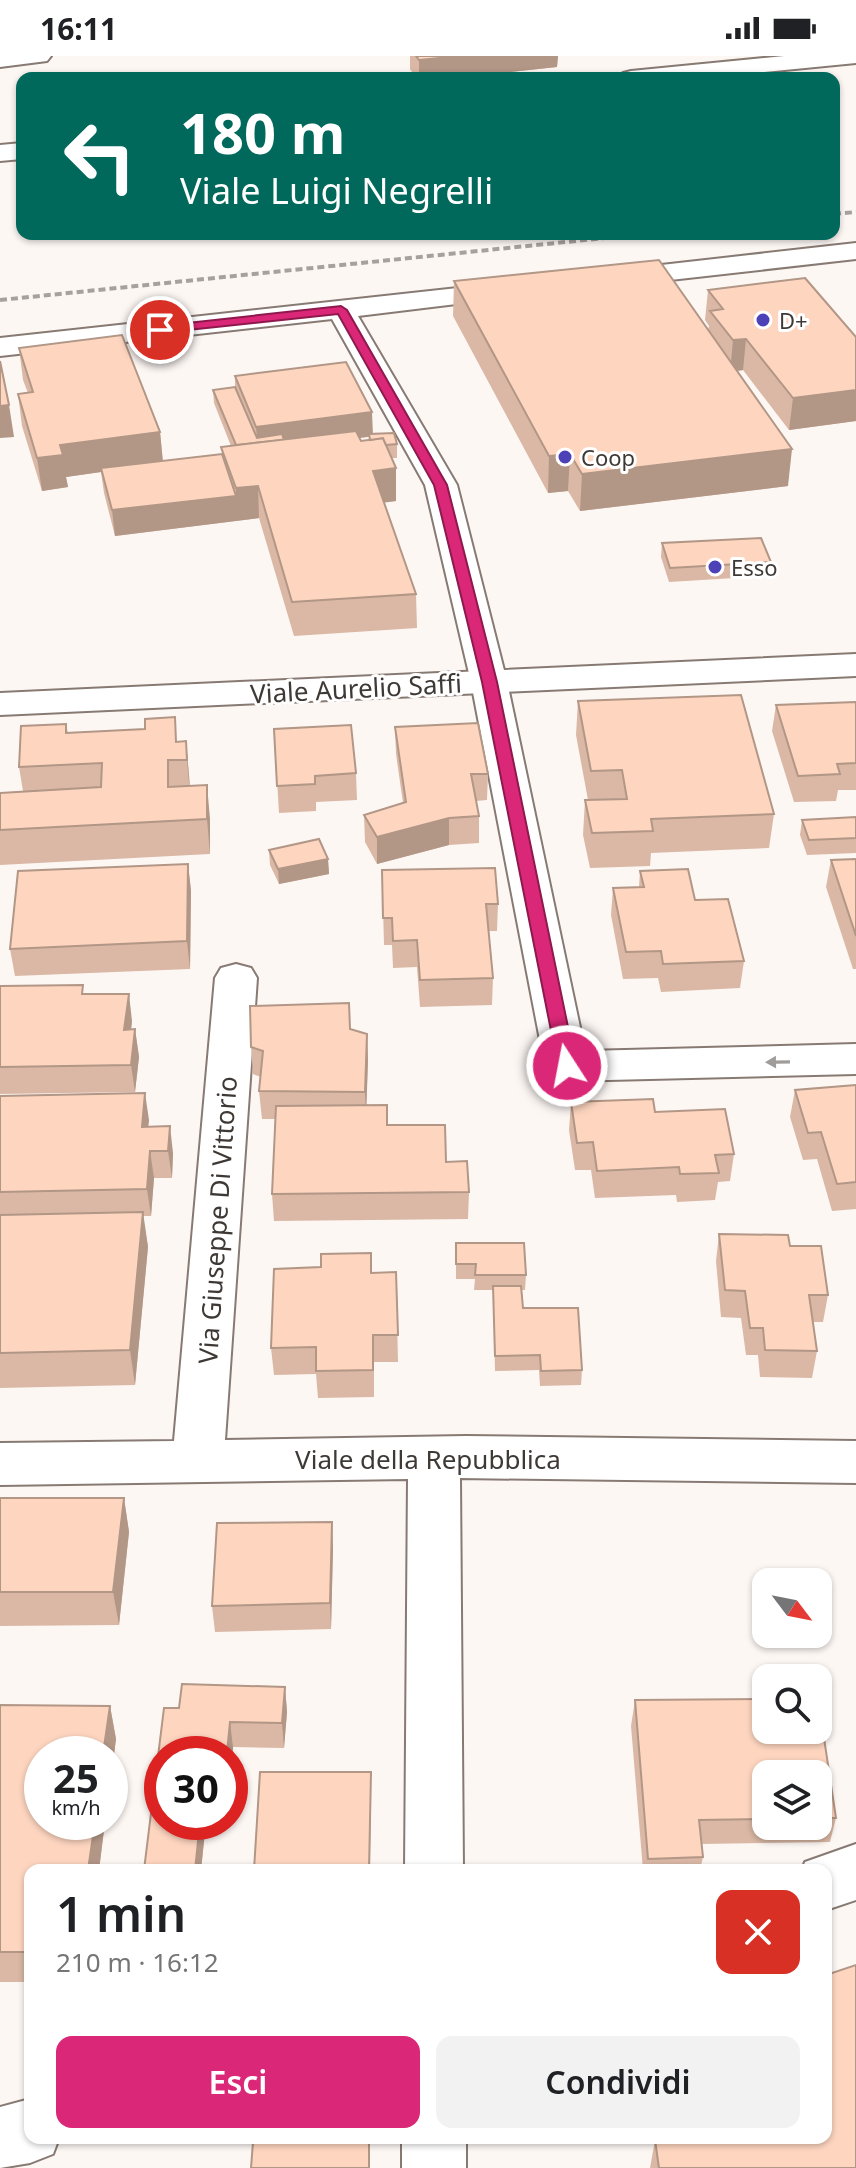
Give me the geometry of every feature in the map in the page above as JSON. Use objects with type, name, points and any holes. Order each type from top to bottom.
[{"type":"street","points":[[0,60],[39,56]]},
{"type":"street","points":[[692,72],[855,56]]},
{"type":"street","points":[[575,283],[856,251]]},
{"type":"street","points":[[0,347],[544,287]]},
{"type":"street","points":[[341,310],[441,485],[489,682],[567,1066],[856,1059]]},
{"type":"street","name":"Viale Aurelio Saffi","points":[[0,704],[856,665]]},
{"type":"street","name":"Via Giuseppe Di Vittorio","points":[[198,1462],[236,978]]},
{"type":"street","points":[[434,1458],[434,1864]]},
{"type":"street","name":"Viale della Repubblica","points":[[0,1464],[434,1458],[856,1462]]},
{"type":"street","points":[[832,1880],[856,1872]]},
{"type":"street","points":[[0,2139],[24,2133]]},
{"type":"street","points":[[434,2144],[434,2168]]},
{"type":"building","points":[[416,56],[460,56],[419,60]]},
{"type":"building","points":[[659,260],[792,449],[582,474],[570,454],[549,456],[454,281]]},
{"type":"building","points":[[805,278],[856,337],[856,390],[793,398],[746,339],[733,340],[710,311],[723,309],[708,290]]},
{"type":"building","points":[[122,335],[160,432],[60,445],[63,455],[37,458],[18,394],[33,392],[19,348]]},
{"type":"building","points":[[0,361],[9,405],[0,406]]},
{"type":"building","points":[[346,362],[372,412],[256,427],[235,376]]},
{"type":"building","points":[[235,387],[257,438],[282,434],[284,440],[236,445],[213,390]]},
{"type":"building","points":[[356,431],[361,441],[383,438],[396,468],[373,471],[416,594],[292,602],[258,486],[236,488],[221,447]]},
{"type":"building","points":[[394,433],[397,444],[386,445],[383,438],[370,440],[369,434]]},
{"type":"building","points":[[222,454],[236,496],[112,510],[101,468]]},
{"type":"building","points":[[761,538],[771,562],[670,568],[662,543]]},
{"type":"building","points":[[741,695],[774,814],[651,819],[653,831],[592,833],[585,800],[627,799],[622,770],[591,771],[578,701]]},
{"type":"building","points":[[856,702],[856,763],[837,764],[840,774],[798,776],[776,705]]},
{"type":"building","points":[[175,717],[176,742],[186,741],[187,760],[168,760],[168,787],[207,785],[207,819],[0,830],[0,793],[101,787],[102,763],[19,767],[21,726],[66,724],[66,733],[145,729],[145,719]]},
{"type":"building","points":[[478,723],[488,774],[471,774],[479,816],[449,818],[377,837],[364,815],[406,802],[395,727]]},
{"type":"building","points":[[351,725],[356,773],[315,776],[315,784],[277,786],[274,729]]},
{"type":"building","points":[[856,817],[856,838],[809,840],[802,820]]},
{"type":"building","points":[[319,839],[328,859],[278,869],[269,850]]},
{"type":"building","points":[[856,859],[856,936],[831,860]]},
{"type":"building","points":[[188,864],[187,941],[10,949],[18,871]]},
{"type":"building","points":[[495,868],[498,904],[486,904],[493,978],[420,980],[417,940],[393,941],[392,918],[383,918],[382,870]]},
{"type":"building","points":[[688,869],[695,900],[728,899],[744,961],[663,964],[661,951],[626,952],[613,888],[644,887],[640,871]]},
{"type":"building","points":[[83,985],[82,994],[129,994],[124,1030],[135,1029],[131,1065],[0,1067],[0,986]]},
{"type":"building","points":[[349,1003],[350,1029],[367,1034],[365,1092],[259,1091],[263,1051],[251,1047],[250,1006]]},
{"type":"building","points":[[856,1085],[856,1182],[837,1184],[821,1132],[808,1133],[795,1090]]},
{"type":"building","points":[[145,1093],[142,1127],[170,1126],[168,1151],[150,1151],[147,1189],[0,1192],[0,1096]]},
{"type":"building","points":[[653,1099],[655,1112],[725,1109],[734,1154],[715,1155],[719,1173],[680,1174],[679,1167],[597,1171],[593,1142],[577,1143],[571,1102]]},
{"type":"building","points":[[387,1105],[387,1125],[445,1125],[446,1162],[467,1161],[469,1192],[272,1194],[276,1106]]},
{"type":"building","points":[[143,1212],[130,1350],[0,1353],[0,1215]]},
{"type":"building","points":[[719,1234],[788,1235],[790,1246],[821,1246],[828,1295],[809,1295],[817,1351],[765,1350],[763,1328],[750,1328],[745,1291],[725,1290]]},
{"type":"building","points":[[456,1243],[524,1243],[526,1275],[475,1275],[476,1264],[456,1264]]},
{"type":"building","points":[[371,1253],[371,1273],[396,1272],[398,1335],[373,1335],[373,1370],[316,1371],[316,1347],[271,1348],[274,1269],[321,1267],[321,1254]]},
{"type":"building","points":[[493,1286],[521,1286],[523,1308],[578,1308],[582,1370],[541,1371],[540,1355],[495,1356]]},
{"type":"building","points":[[0,1498],[124,1498],[113,1592],[0,1592]]},
{"type":"building","points":[[332,1522],[330,1603],[212,1606],[217,1523]]},
{"type":"building","points":[[182,1684],[285,1687],[282,1723],[230,1722],[229,1736],[161,1736],[164,1708],[179,1708]]},
{"type":"building","points":[[752,1699],[752,1744],[825,1744],[827,1760],[752,1760],[752,1819],[699,1820],[703,1857],[648,1859],[635,1700]]},
{"type":"building","points":[[0,1705],[110,1706],[106,1736],[24,1736],[24,1840],[92,1840],[89,1864],[24,1864],[24,1952],[0,1952]]},
{"type":"building","points":[[260,1772],[371,1772],[369,1864],[254,1864]]},
{"type":"building","points":[[832,1791],[836,1818],[832,1818]]},
{"type":"building","points":[[148,1840],[198,1840],[196,1864],[145,1864]]},
{"type":"building","points":[[856,1965],[856,2168],[659,2168],[656,2144],[832,2144],[832,1973]]},
{"type":"building","points":[[253,2144],[369,2144],[369,2168],[251,2168]]},
{"type":"railway","points":[[840,213],[856,212]]},
{"type":"railway","points":[[0,300],[585,240]]},
{"type":"place","name":"D+","points":[[763,320]]},
{"type":"place","name":"Coop","points":[[565,457]]},
{"type":"place","name":"Esso","points":[[715,567]]},
{"type":"route","points":[[160,330],[341,310],[441,485],[489,682],[567,1066]]}]
